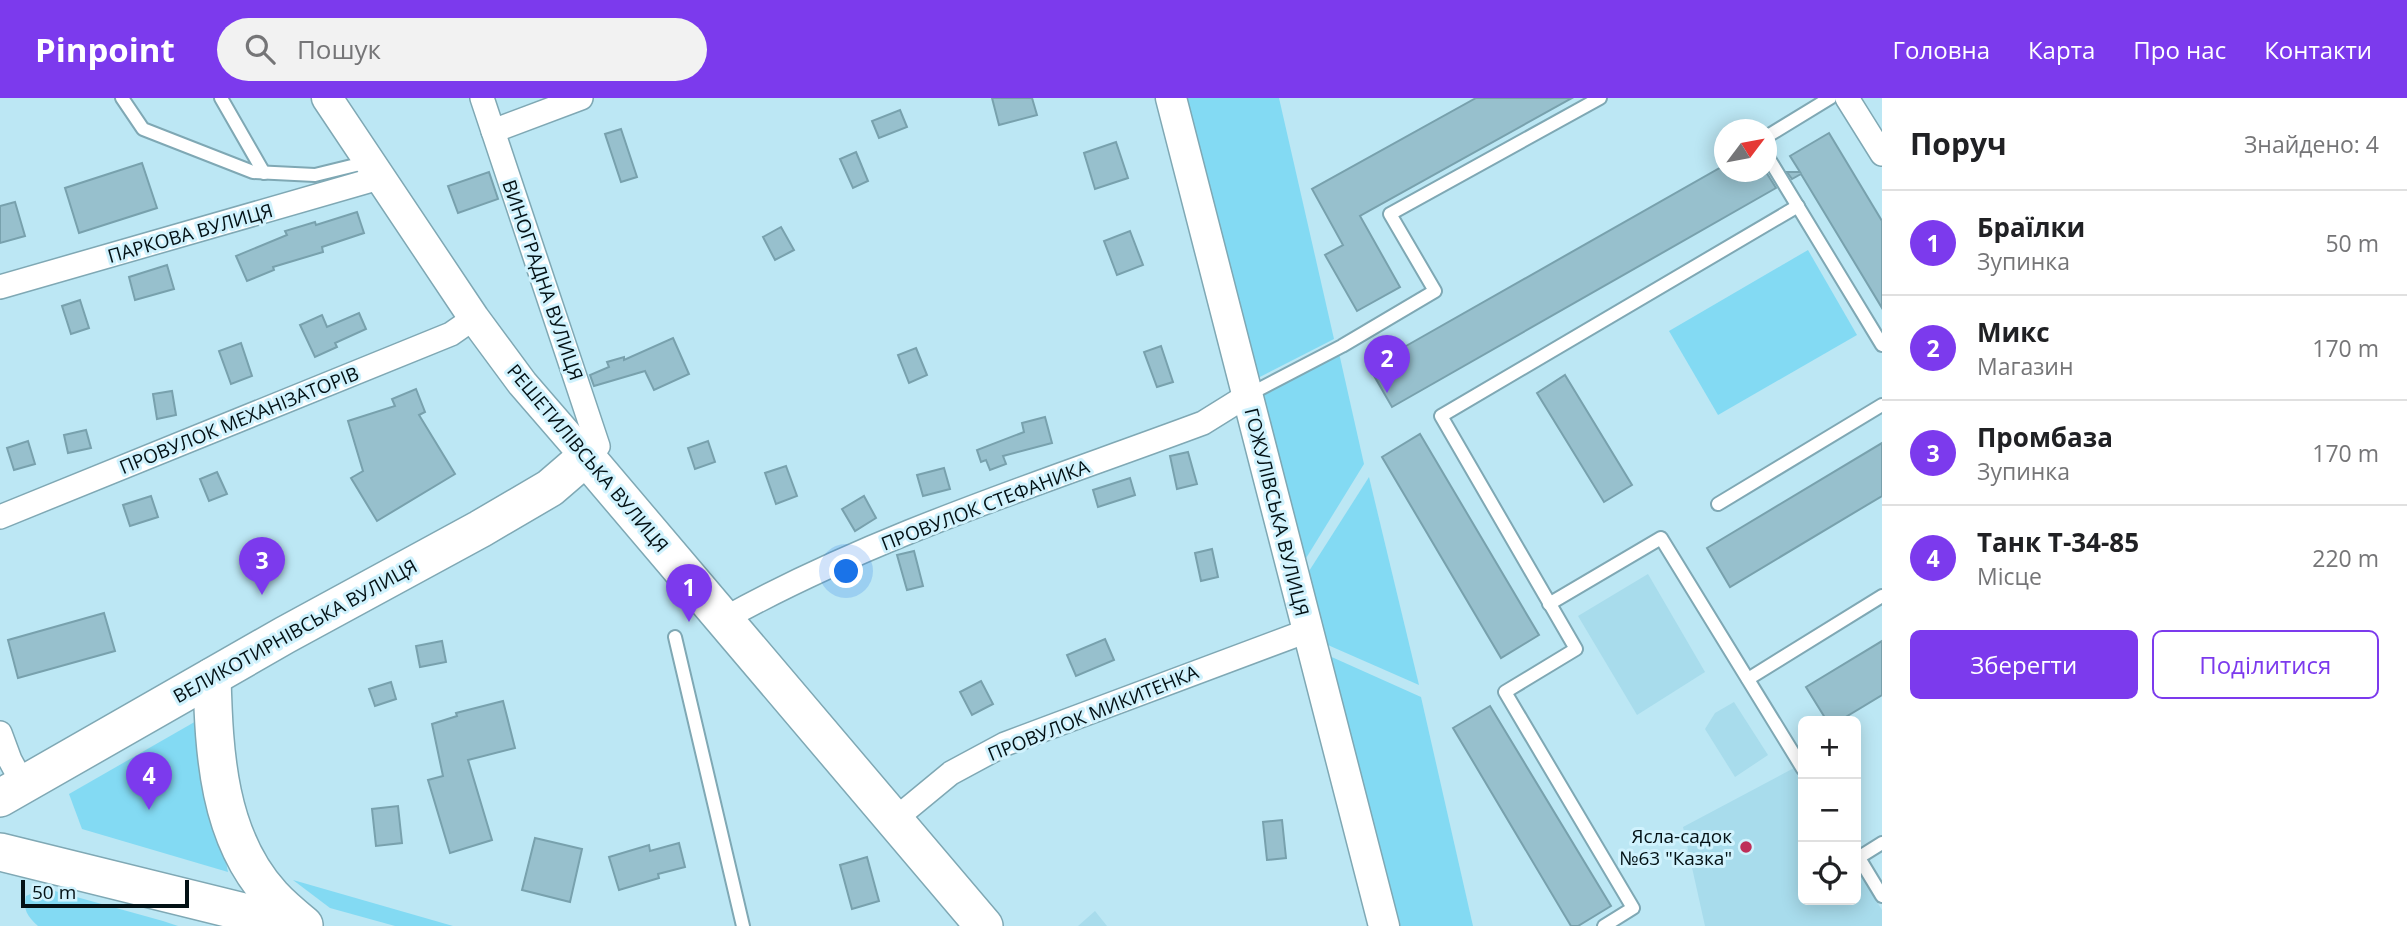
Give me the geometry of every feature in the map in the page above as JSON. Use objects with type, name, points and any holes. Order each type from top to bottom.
[{"type":"main road","name":"РЕШЕТИЛІВСЬКА ВУЛИЦЯ","points":[[586,457],[984,926]]},
{"type":"main road","name":"ВЕЛИКОТИРНІВСЬКА ВУЛИЦЯ","points":[[12,791],[480,529],[550,488],[586,457]]},
{"type":"main road","points":[[212,677],[216,762],[231,823],[257,877],[302,926]]},
{"type":"main road","points":[[0,852],[225,913],[302,926]]},
{"type":"street","name":"РЕШЕТИЛІВСЬКА ВУЛИЦЯ","points":[[327,98],[474,318],[522,383],[586,457]]},
{"type":"street","name":"ВИНОГРАДНА ВУЛИЦЯ","points":[[482,98],[598,446],[586,457]]},
{"type":"street","points":[[493,131],[581,98]]},
{"type":"street","name":"ГОЖУЛІВСЬКА ВУЛИЦЯ","points":[[1171,98],[1384,926]]},
{"type":"street","points":[[1847,98],[1882,154]]},
{"type":"street","name":"ПАРКОВА ВУЛИЦЯ","points":[[0,287],[374,170]]},
{"type":"street","name":"ПРОВУЛОК МЕХАНІЗАТОРІВ","points":[[0,517],[451,334],[474,318]]},
{"type":"street","name":"ПРОВУЛОК СТЕФАНИКА","points":[[724,619],[892,539],[1203,423],[1248,395]]},
{"type":"street","name":"ПРОВУЛОК МИКИТЕНКА","points":[[894,820],[951,773],[1005,744],[1307,631]]},
{"type":"street","points":[[0,733],[10,760],[12,791]]},
{"type":"lane","points":[[122,98],[143,129],[253,172],[315,175],[374,170]]},
{"type":"lane","points":[[221,98],[264,173]]},
{"type":"lane","points":[[1248,395],[1342,346],[1434,291],[1390,214],[1600,98]]},
{"type":"lane","points":[[1777,130],[1830,98]]},
{"type":"lane","points":[[1777,172],[1882,345]]},
{"type":"lane","points":[[1604,926],[1633,908],[1505,692],[1576,649],[1441,416],[1798,206]]},
{"type":"lane","points":[[1718,504],[1882,405]]},
{"type":"lane","points":[[1549,604],[1661,538],[1798,761]]},
{"type":"lane","points":[[1748,680],[1882,596]]},
{"type":"lane","points":[[675,637],[743,926]]},
{"type":"lane","points":[[1861,854],[1882,843]]},
{"type":"lane","points":[[1861,862],[1882,896]]},
{"type":"shaded area","points":[[1180,98],[1279,98],[1334,339],[1254,380]]},
{"type":"shaded area","points":[[1808,250],[1857,335],[1718,415],[1669,331]]},
{"type":"shaded area","points":[[1339,353],[1364,464],[1300,568],[1258,398]]},
{"type":"shaded area","points":[[1369,477],[1419,685],[1321,642],[1304,579]]},
{"type":"shaded area","points":[[1648,574],[1705,672],[1637,715],[1578,616]]},
{"type":"shaded area","points":[[1325,654],[1421,697],[1473,926],[1392,926]]},
{"type":"shaded area","points":[[1734,702],[1768,755],[1735,777],[1705,729],[1715,713]]},
{"type":"shaded area","points":[[198,720],[228,872],[82,829],[69,794]]},
{"type":"shaded area","name":"Ясла-садок №63 \"Казка\"","points":[[1794,768],[1798,775],[1798,905],[1861,905],[1861,876],[1882,910],[1882,926],[1705,926],[1683,827]]},
{"type":"shaded area","points":[[293,880],[453,926],[395,926],[330,908]]},
{"type":"shaded area","points":[[44,888],[178,926],[38,926],[27,912],[25,901],[26,896]]},
{"type":"shaded area","points":[[1095,911],[1107,926],[1078,926]]},
{"type":"building","points":[[992,98],[1032,98],[1037,115],[999,125]]},
{"type":"building","points":[[1476,98],[1572,98],[1360,216],[1400,287],[1357,311],[1325,255],[1343,245],[1312,189]]},
{"type":"building","points":[[900,110],[907,127],[879,138],[872,121]]},
{"type":"building","points":[[621,129],[637,177],[621,182],[605,134]]},
{"type":"building","points":[[1829,133],[1882,221],[1882,308],[1801,174],[1792,179],[1787,172],[1800,172],[1790,156]]},
{"type":"building","points":[[1116,142],[1128,178],[1095,189],[1084,153]]},
{"type":"building","points":[[856,152],[868,181],[853,188],[840,159]]},
{"type":"building","points":[[142,163],[157,208],[79,233],[65,188]]},
{"type":"building","points":[[1714,171],[1714,182],[1772,182],[1776,188],[1392,407],[1369,367]]},
{"type":"building","points":[[489,172],[498,199],[458,213],[448,186]]},
{"type":"building","points":[[15,202],[25,236],[0,243],[0,206]]},
{"type":"building","points":[[357,212],[364,233],[322,247],[323,252],[273,267],[274,270],[247,281],[236,256],[287,235],[285,231],[315,222],[316,225]]},
{"type":"building","points":[[781,227],[794,250],[775,260],[763,237]]},
{"type":"building","points":[[1130,231],[1143,265],[1117,275],[1104,241]]},
{"type":"building","points":[[167,265],[174,289],[135,300],[129,277]]},
{"type":"building","points":[[80,300],[89,328],[71,334],[62,306]]},
{"type":"building","points":[[359,313],[366,329],[335,343],[337,347],[315,357],[300,325],[322,315],[327,327]]},
{"type":"building","points":[[673,338],[689,374],[654,390],[645,371],[594,386],[590,375],[609,367],[607,362],[624,357],[624,360]]},
{"type":"building","points":[[241,343],[252,376],[231,384],[219,351]]},
{"type":"building","points":[[1161,346],[1173,382],[1157,387],[1144,352]]},
{"type":"building","points":[[916,348],[927,375],[909,383],[898,355]]},
{"type":"building","points":[[1565,375],[1632,485],[1604,502],[1537,393]]},
{"type":"building","points":[[416,389],[425,412],[419,415],[455,474],[377,521],[351,478],[363,471],[348,421],[395,406],[392,399]]},
{"type":"building","points":[[172,391],[176,415],[157,419],[153,394]]},
{"type":"building","points":[[1045,417],[1052,443],[1003,456],[1006,464],[990,470],[986,460],[981,462],[977,450],[1024,432],[1022,423]]},
{"type":"building","points":[[86,430],[91,448],[68,453],[64,435]]},
{"type":"building","points":[[1420,434],[1539,635],[1501,658],[1382,457]]},
{"type":"building","points":[[28,441],[35,464],[14,470],[7,448]]},
{"type":"building","points":[[708,441],[715,462],[695,469],[688,448]]},
{"type":"building","points":[[1882,443],[1882,496],[1730,587],[1707,548]]},
{"type":"building","points":[[1188,452],[1197,484],[1177,489],[1170,456]]},
{"type":"building","points":[[786,466],[797,496],[776,504],[765,473]]},
{"type":"building","points":[[944,468],[950,489],[923,496],[917,475]]},
{"type":"building","points":[[217,472],[227,494],[209,501],[200,479]]},
{"type":"building","points":[[1130,478],[1135,495],[1098,507],[1093,490]]},
{"type":"building","points":[[151,496],[158,517],[130,526],[123,505]]},
{"type":"building","points":[[864,496],[876,518],[855,531],[842,509]]},
{"type":"building","points":[[1212,549],[1218,577],[1201,581],[1195,553]]},
{"type":"building","points":[[914,551],[923,586],[907,590],[897,555]]},
{"type":"building","points":[[104,613],[115,651],[18,678],[8,640]]},
{"type":"building","points":[[1105,639],[1114,660],[1076,676],[1067,655]]},
{"type":"building","points":[[442,641],[446,662],[420,667],[416,646]]},
{"type":"building","points":[[1882,641],[1882,695],[1847,716],[1824,716],[1806,687]]},
{"type":"building","points":[[981,681],[993,704],[972,715],[960,692]]},
{"type":"building","points":[[391,682],[396,699],[375,706],[369,689]]},
{"type":"building","points":[[503,701],[515,748],[468,760],[492,840],[450,853],[428,780],[443,776],[432,724],[457,716],[456,713]]},
{"type":"building","points":[[1490,706],[1611,906],[1578,926],[1571,926],[1453,728]]},
{"type":"building","points":[[398,806],[402,843],[376,846],[372,809]]},
{"type":"building","points":[[1282,820],[1286,858],[1267,860],[1263,822]]},
{"type":"building","points":[[535,838],[582,849],[570,902],[522,890]]},
{"type":"building","points":[[679,843],[685,867],[658,874],[659,878],[619,890],[609,857],[649,845],[650,851]]},
{"type":"building","points":[[867,857],[879,901],[852,909],[840,865]]},
{"type":"place","name":"Микс","points":[[1387,393]]},
{"type":"place","name":"Промбаза","points":[[262,595]]},
{"type":"place","name":"Браїлки","points":[[689,622]]},
{"type":"place","name":"Танк Т-34-85","points":[[149,810]]},
{"type":"place","name":"Ясла-садок №63 \"Казка\"","points":[[1746,847]]}]
